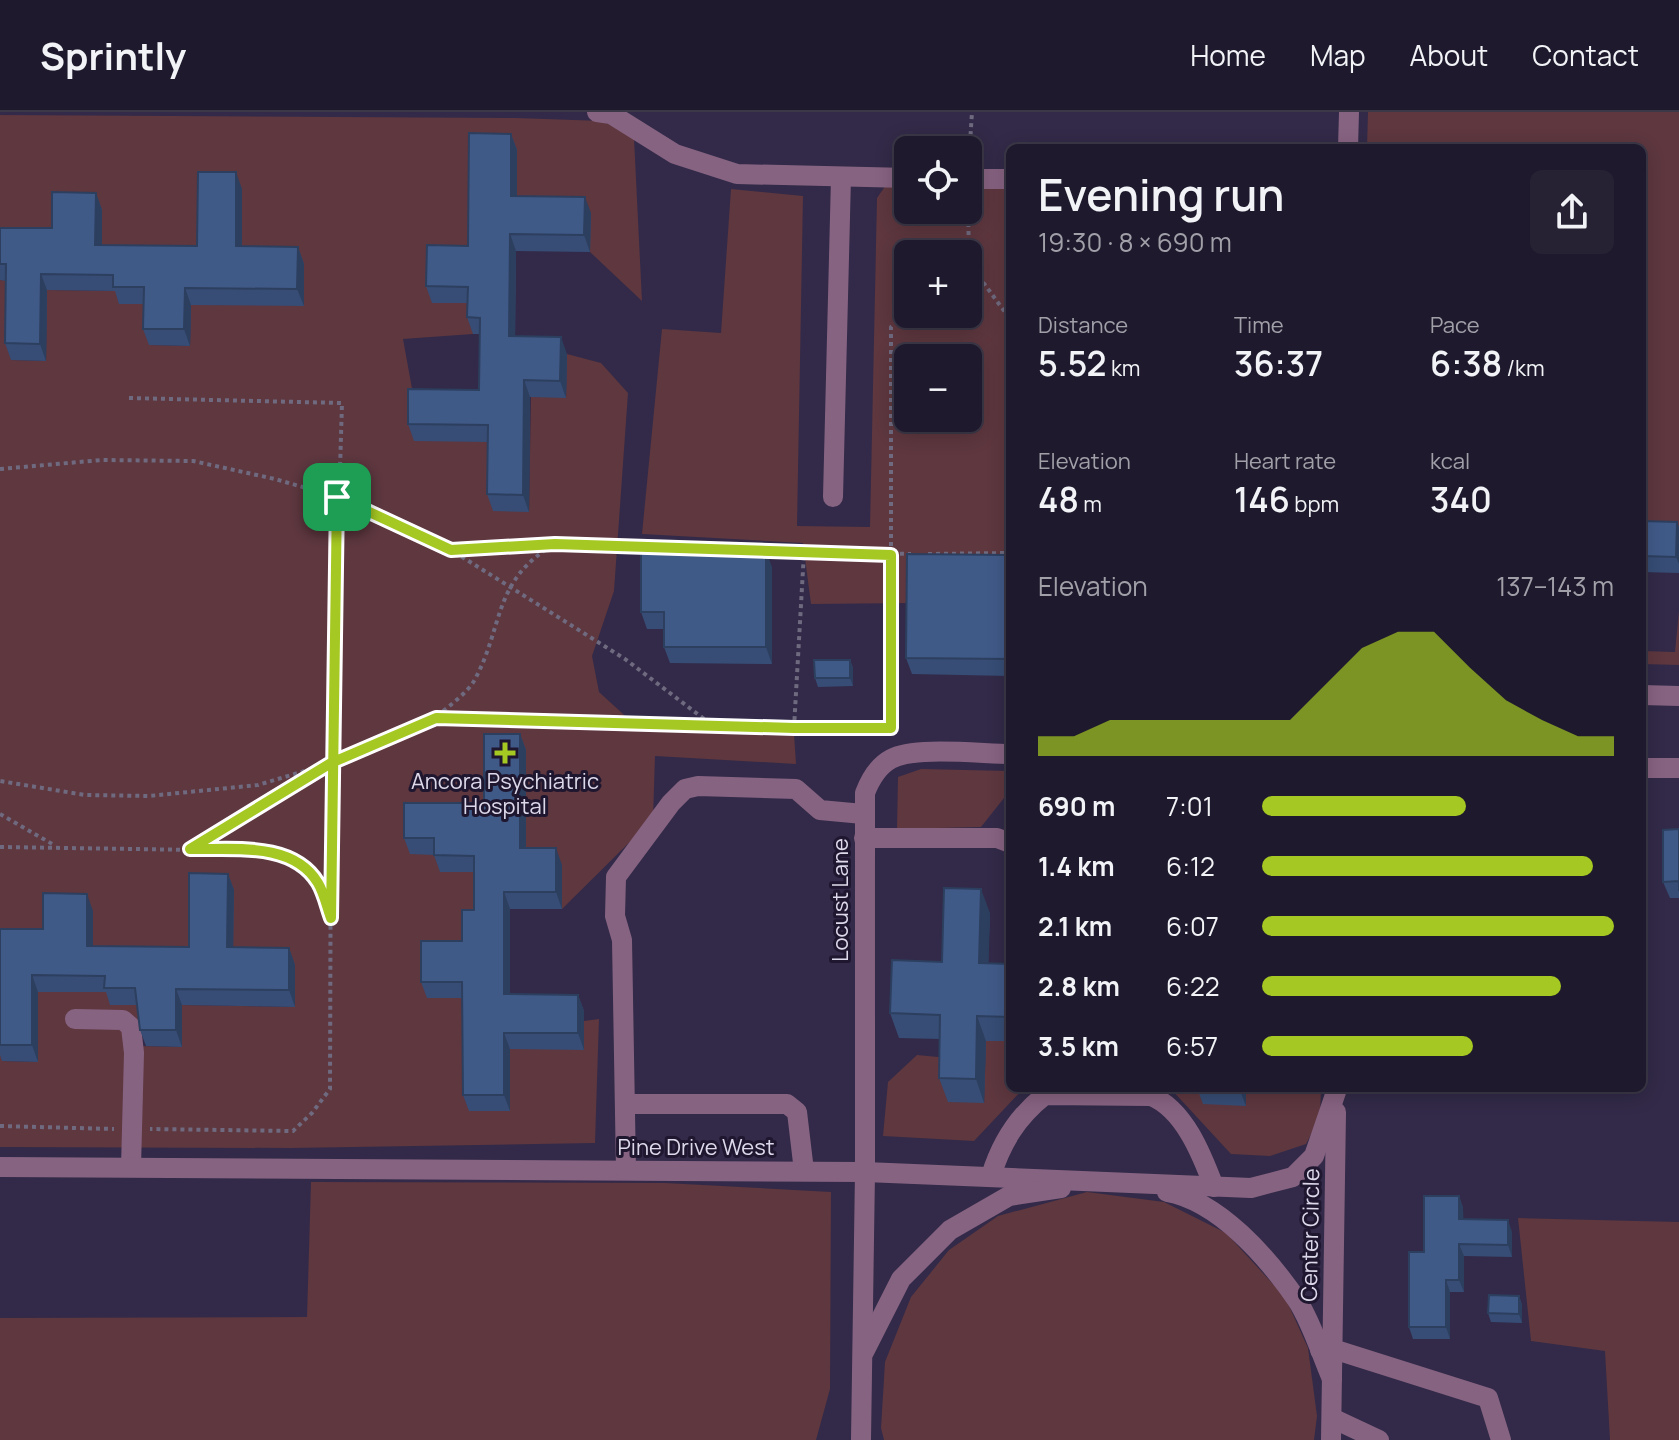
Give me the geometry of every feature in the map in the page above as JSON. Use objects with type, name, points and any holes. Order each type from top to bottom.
[{"type":"lane","points":[[597,112],[611,114],[675,154],[737,174],[894,178]]},
{"type":"lane","points":[[1348,144],[1349,112]]},
{"type":"lane","points":[[833,497],[841,177]]},
{"type":"lane","points":[[982,179],[1006,179]]},
{"type":"lane","points":[[1646,695],[1679,696]]},
{"type":"lane","name":"Locust Lane","points":[[865,1172],[865,793],[869,783],[889,760],[914,753],[1006,754]]},
{"type":"lane","points":[[1646,768],[1679,768]]},
{"type":"lane","points":[[626,1170],[622,940],[615,916],[616,877],[685,789],[698,786],[796,789],[820,810],[863,814]]},
{"type":"lane","points":[[864,838],[997,838],[1006,841]]},
{"type":"lane","points":[[75,1019],[123,1020],[131,1027],[134,1053],[131,1167]]},
{"type":"lane","points":[[1335,1092],[1314,1156],[1335,1167]]},
{"type":"lane","name":"Center Circle","points":[[1331,1440],[1332,1379],[1326,1350],[1336,1092]]},
{"type":"lane","points":[[991,1176],[999,1148],[1032,1105],[1045,1095],[1151,1096],[1164,1101],[1176,1115],[1202,1155],[1214,1187]]},
{"type":"lane","points":[[625,1104],[787,1104],[797,1112],[804,1171]]},
{"type":"lane","name":"Pine Drive West","points":[[0,1167],[865,1172],[1251,1188],[1293,1177],[1314,1156]]},
{"type":"lane","name":"Center Circle","points":[[861,1440],[865,1172]]},
{"type":"lane","name":"Center Circle","points":[[860,1359],[901,1279],[950,1230],[1009,1196],[1106,1181],[1188,1196],[1246,1237],[1298,1302],[1326,1350]]},
{"type":"lane","points":[[1326,1350],[1488,1398],[1501,1440]]},
{"type":"lane","points":[[1332,1418],[1379,1440]]},
{"type":"path","points":[[971,136],[972,112]]},
{"type":"path","points":[[982,282],[1006,314]]},
{"type":"path","points":[[436,718],[891,728],[891,327],[894,325]]},
{"type":"path","points":[[0,1126],[293,1131],[330,1089],[331,763],[342,403],[129,398]]},
{"type":"path","points":[[0,469],[102,460],[193,461],[275,479],[337,497],[451,550],[625,659],[712,725]]},
{"type":"path","points":[[451,550],[555,544],[891,555],[1006,553]]},
{"type":"path","points":[[0,781],[85,795],[149,796],[258,785],[331,763],[436,718],[472,684],[489,647],[510,586],[538,554],[555,544]]},
{"type":"path","points":[[794,728],[804,552]]},
{"type":"path","points":[[190,849],[331,763]]},
{"type":"path","points":[[0,814],[56,846]]},
{"type":"path","points":[[0,847],[266,851],[299,861],[318,883],[331,918]]},
{"type":"shaded area","name":"Ancora Psychiatric Hospital","points":[[0,112],[1679,112],[1679,1440],[816,1440],[815,1437],[415,1381],[0,1380]]},
{"type":"shaded area","points":[[1368,112],[1679,112],[1679,538],[1646,537],[1646,144],[1367,144]]},
{"type":"shaded area","points":[[0,115],[603,121],[634,138],[642,301],[590,252],[517,213],[474,304],[473,334],[403,339],[415,405],[494,442],[529,511],[531,397],[566,397],[567,354],[601,363],[628,393],[614,591],[592,656],[599,692],[634,724],[794,734],[796,764],[655,756],[653,819],[562,909],[562,865],[480,855],[468,998],[510,1111],[510,1049],[584,1049],[584,1021],[599,1019],[595,1143],[291,1148],[0,1147],[0,982],[2,1061],[37,1062],[38,992],[111,992],[141,1005],[141,1046],[181,1047],[182,1005],[294,1007],[295,966],[233,964],[233,890],[195,964],[93,963],[93,911],[49,946],[0,945],[0,280],[12,281],[11,360],[46,361],[47,290],[119,291],[150,304],[150,345],[190,346],[191,305],[303,305],[304,264],[102,261],[102,210],[58,245],[0,244]]},
{"type":"shaded area","points":[[982,183],[1006,183],[1006,573],[913,603],[811,604],[803,543],[642,534],[662,329],[721,333],[731,189],[803,196],[797,526],[870,527],[877,198],[886,185],[894,185],[894,224],[982,224]]},
{"type":"shaded area","points":[[1679,611],[1679,665],[1646,664],[1646,651],[1675,652]]},
{"type":"shaded area","points":[[921,769],[1006,771],[1006,799],[981,827],[897,829],[898,777]]},
{"type":"shaded area","points":[[986,1041],[1006,1041],[1006,1092],[1020,1092],[974,1141],[883,1136],[888,1082],[917,1055],[949,1058],[984,1103]]},
{"type":"shaded area","points":[[1174,1092],[1212,1092],[1245,1106],[1246,1092],[1321,1092],[1320,1117],[1306,1144],[1270,1156],[1231,1154]]},
{"type":"shaded area","points":[[311,1182],[665,1183],[831,1192],[830,1389],[816,1440],[0,1440],[0,1318],[307,1317]]},
{"type":"shaded area","points":[[1087,1192],[1164,1202],[1226,1233],[1285,1297],[1308,1348],[1317,1416],[1314,1440],[884,1440],[881,1428],[885,1362],[911,1297],[949,1250],[998,1216]]},
{"type":"shaded area","points":[[1518,1218],[1679,1222],[1679,1440],[1610,1440],[1605,1351],[1531,1341]]},
{"type":"building","points":[[469,133],[511,134],[511,196],[585,197],[584,235],[510,234],[509,336],[561,337],[560,381],[524,380],[523,495],[487,494],[488,425],[408,424],[408,389],[479,390],[480,318],[467,317],[468,287],[426,286],[427,245],[468,246]]},
{"type":"building","points":[[198,172],[236,172],[236,246],[298,247],[297,289],[185,288],[184,329],[143,329],[144,287],[113,287],[113,275],[41,274],[40,344],[5,343],[6,264],[0,264],[0,228],[52,228],[52,192],[96,193],[95,245],[197,246]]},
{"type":"building","points":[[1646,521],[1677,522],[1676,557],[1646,556]]},
{"type":"building","points":[[641,550],[766,551],[766,647],[664,647],[664,612],[641,612]]},
{"type":"building","points":[[907,554],[1006,555],[1006,659],[906,658]]},
{"type":"building","points":[[814,660],[850,660],[850,678],[815,678]]},
{"type":"building","points":[[484,734],[520,734],[520,848],[556,848],[556,892],[504,892],[504,994],[578,995],[578,1033],[504,1033],[504,1095],[463,1095],[462,982],[421,982],[421,941],[462,941],[462,910],[474,910],[474,856],[434,855],[434,838],[404,838],[404,803],[484,803]]},
{"type":"building","points":[[1679,829],[1679,881],[1663,882],[1663,830]]},
{"type":"building","points":[[189,873],[228,874],[227,947],[289,948],[289,990],[176,989],[176,1030],[140,1030],[135,988],[104,988],[105,976],[32,975],[32,1045],[0,1045],[0,929],[43,929],[43,893],[87,894],[87,946],[189,947]]},
{"type":"building","points":[[944,888],[981,889],[979,963],[1006,964],[1006,1017],[977,1016],[976,1079],[939,1078],[940,1015],[890,1013],[892,960],[942,962]]},
{"type":"building","points":[[1424,1196],[1459,1196],[1459,1219],[1508,1220],[1508,1245],[1459,1244],[1459,1280],[1446,1280],[1446,1327],[1409,1327],[1409,1252],[1424,1252]]},
{"type":"building","points":[[1489,1295],[1519,1296],[1519,1314],[1488,1313]]},
{"type":"place","name":"Ancora Psychiatric Hospital","points":[[505,753]]},
{"type":"route","points":[[337,497],[331,763],[331,918],[318,883],[299,861],[266,851],[190,849],[331,763],[436,718],[891,728],[891,555],[555,544],[451,550],[337,497]]}]
